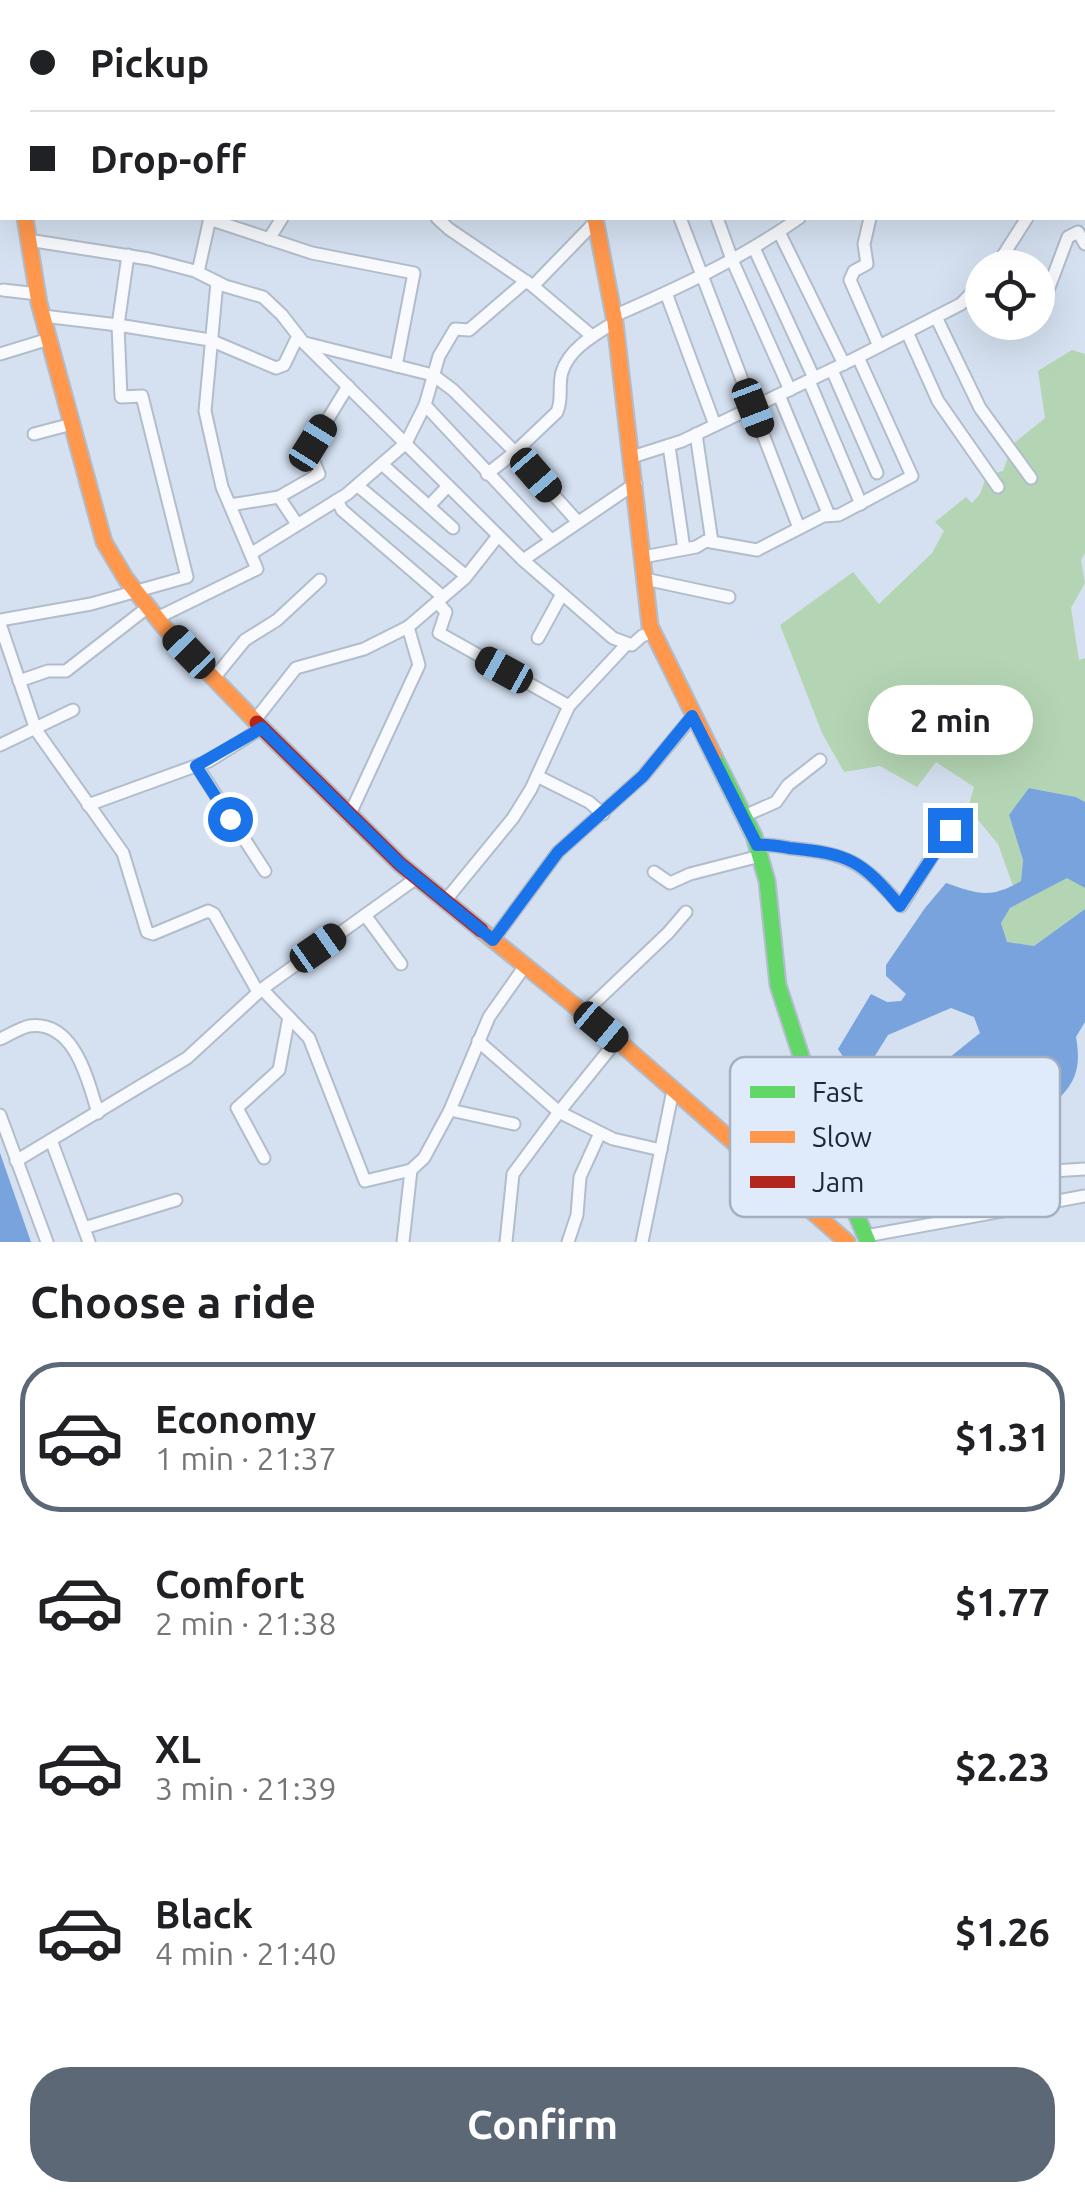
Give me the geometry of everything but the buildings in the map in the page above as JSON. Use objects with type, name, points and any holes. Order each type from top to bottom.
[{"type":"street","points":[[24,220],[43,316],[104,542],[135,589],[214,678],[349,816],[730,1140]]},
{"type":"street","points":[[198,272],[210,220]]},
{"type":"street","points":[[216,220],[332,258],[414,273],[396,366]]},
{"type":"street","points":[[269,239],[281,220]]},
{"type":"street","points":[[440,220],[529,283],[592,336]]},
{"type":"street","points":[[252,553],[358,486],[406,443],[455,329],[469,330],[529,283],[595,220]]},
{"type":"street","points":[[596,220],[615,319],[653,632],[758,850],[766,881],[778,985],[801,1057]]},
{"type":"street","points":[[681,220],[799,528]]},
{"type":"street","points":[[718,220],[828,514]]},
{"type":"street","points":[[487,474],[557,412],[562,372],[569,357],[592,336],[615,319],[733,262],[796,220]]},
{"type":"street","points":[[870,220],[864,244],[867,264],[854,271],[850,280],[879,346]]},
{"type":"street","points":[[1007,250],[1026,220]]},
{"type":"street","points":[[778,232],[838,367],[877,473]]},
{"type":"street","points":[[1055,272],[1068,237],[1078,232],[1085,244]]},
{"type":"street","points":[[28,240],[198,272],[262,297],[498,536],[613,638],[632,645],[653,632]]},
{"type":"street","points":[[754,248],[861,504]]},
{"type":"street","points":[[128,256],[118,325],[121,397],[142,396],[187,577],[91,604],[0,622],[36,730],[123,853],[147,932],[153,934],[208,911],[214,914],[260,991],[310,1038],[365,1181],[411,1170],[424,1158],[450,1110],[489,1017],[526,966]]},
{"type":"street","points":[[19,682],[48,671],[66,671],[153,612],[258,569],[230,505],[210,446],[204,411],[217,282]]},
{"type":"street","points":[[3,290],[38,294]]},
{"type":"street","points":[[666,293],[715,424]]},
{"type":"street","points":[[632,457],[668,446],[785,393],[965,300]]},
{"type":"street","points":[[43,316],[210,340],[276,368],[284,365],[300,339]]},
{"type":"street","points":[[936,318],[980,408],[1031,478]]},
{"type":"street","points":[[906,332],[938,401],[998,487]]},
{"type":"street","points":[[0,354],[49,339]]},
{"type":"street","points":[[300,339],[433,375],[516,452],[577,521]]},
{"type":"street","points":[[643,557],[712,542],[756,550],[828,514],[839,515],[912,476],[858,358]]},
{"type":"street","points":[[230,505],[280,497],[319,474],[309,450],[348,386]]},
{"type":"street","points":[[424,405],[551,540]]},
{"type":"street","points":[[34,434],[72,424]]},
{"type":"street","points":[[696,434],[712,542]]},
{"type":"street","points":[[668,446],[684,550]]},
{"type":"street","points":[[383,465],[453,528]]},
{"type":"street","points":[[523,560],[636,483]]},
{"type":"street","points":[[358,486],[466,576]]},
{"type":"street","points":[[429,506],[448,486]]},
{"type":"street","points":[[280,497],[298,524]]},
{"type":"street","points":[[337,500],[342,510],[440,600],[446,612],[439,633],[570,706]]},
{"type":"street","points":[[88,805],[196,766],[258,724],[296,668],[364,649],[408,627],[466,576],[498,536]]},
{"type":"street","points":[[645,579],[729,597]]},
{"type":"street","points":[[214,678],[245,640],[277,620],[320,580]]},
{"type":"street","points":[[538,638],[562,594]]},
{"type":"street","points":[[349,816],[419,665],[408,627]]},
{"type":"street","points":[[445,900],[514,818],[570,706],[626,645]]},
{"type":"street","points":[[0,744],[73,710]]},
{"type":"street","points":[[493,940],[558,852],[643,776],[692,716]]},
{"type":"street","points":[[744,816],[776,802],[788,785],[820,760]]},
{"type":"street","points":[[196,766],[264,871]]},
{"type":"street","points":[[536,776],[589,802],[602,814]]},
{"type":"street","points":[[654,872],[670,883],[758,850],[816,848],[842,856],[874,875],[900,906],[961,810]]},
{"type":"street","points":[[16,1161],[187,1058],[260,991],[418,877]]},
{"type":"street","points":[[584,1014],[686,912]]},
{"type":"street","points":[[366,914],[401,964]]},
{"type":"street","points":[[264,1158],[237,1108],[279,1070],[289,1017]]},
{"type":"street","points":[[0,1039],[28,1026],[43,1027],[64,1038],[82,1061],[98,1113]]},
{"type":"street","points":[[506,1242],[514,1174],[617,1040]]},
{"type":"street","points":[[478,1042],[559,1112],[613,1140],[661,1150]]},
{"type":"street","points":[[642,1242],[673,1090]]},
{"type":"street","points":[[450,1110],[514,1124]]},
{"type":"street","points":[[0,1115],[47,1242]]},
{"type":"street","points":[[568,1242],[577,1215],[580,1176],[600,1133]]},
{"type":"street","points":[[52,1140],[89,1242]]},
{"type":"street","points":[[1060,1171],[1085,1169]]},
{"type":"street","points":[[403,1242],[411,1170]]},
{"type":"street","points":[[1060,1201],[1085,1196]]},
{"type":"street","points":[[84,1228],[176,1200]]},
{"type":"street","points":[[819,1217],[848,1242]]},
{"type":"street","points":[[867,1239],[979,1217]]},
{"type":"green space","points":[[1072,350],[1085,354],[1085,553],[1081,560],[1085,583],[1071,608],[1079,660],[1085,658],[1085,802],[1030,788],[1009,815],[1023,860],[1021,881],[1013,886],[998,844],[968,808],[974,787],[936,762],[917,787],[880,766],[844,772],[822,733],[780,625],[853,572],[879,604],[932,553],[944,531],[935,522],[966,497],[972,503],[987,475],[1003,471],[1013,444],[1045,418],[1038,371]]},
{"type":"green space","points":[[1068,877],[1085,888],[1085,909],[1034,946],[1006,943],[1001,922],[1010,908]]},
{"type":"water","points":[[1029,788],[1085,802],[1085,888],[1067,878],[1010,908],[1001,923],[1007,942],[1034,946],[1085,909],[1085,1022],[1076,1037],[1077,1065],[1068,1088],[1060,1097],[1060,1057],[950,1057],[980,1033],[974,1017],[951,1008],[888,1035],[874,1057],[843,1057],[838,1049],[871,994],[887,1002],[901,1001],[906,994],[886,976],[886,965],[946,883],[984,893],[1021,881],[1023,860],[1009,815]]},
{"type":"water","points":[[0,1153],[31,1242],[0,1242]]},
{"type":"traffic: fast","points":[[714,756],[754,836],[767,881],[778,985],[801,1057]]},
{"type":"traffic: fast","points":[[857,1217],[868,1242]]},
{"type":"traffic: slow","points":[[25,220],[39,303],[104,542],[126,579],[164,627],[257,723]]},
{"type":"traffic: slow","points":[[595,220],[615,322],[650,626],[714,756]]},
{"type":"traffic: slow","points":[[481,930],[617,1040],[730,1139]]},
{"type":"traffic: slow","points":[[819,1217],[847,1242]]},
{"type":"traffic: jam","points":[[257,723],[400,864],[481,930]]},
{"type":"route","points":[[230,819],[196,766],[262,728],[400,864],[493,940],[558,852],[643,776],[692,716],[757,845],[816,848],[842,856],[874,875],[900,906],[950,830]]}]
